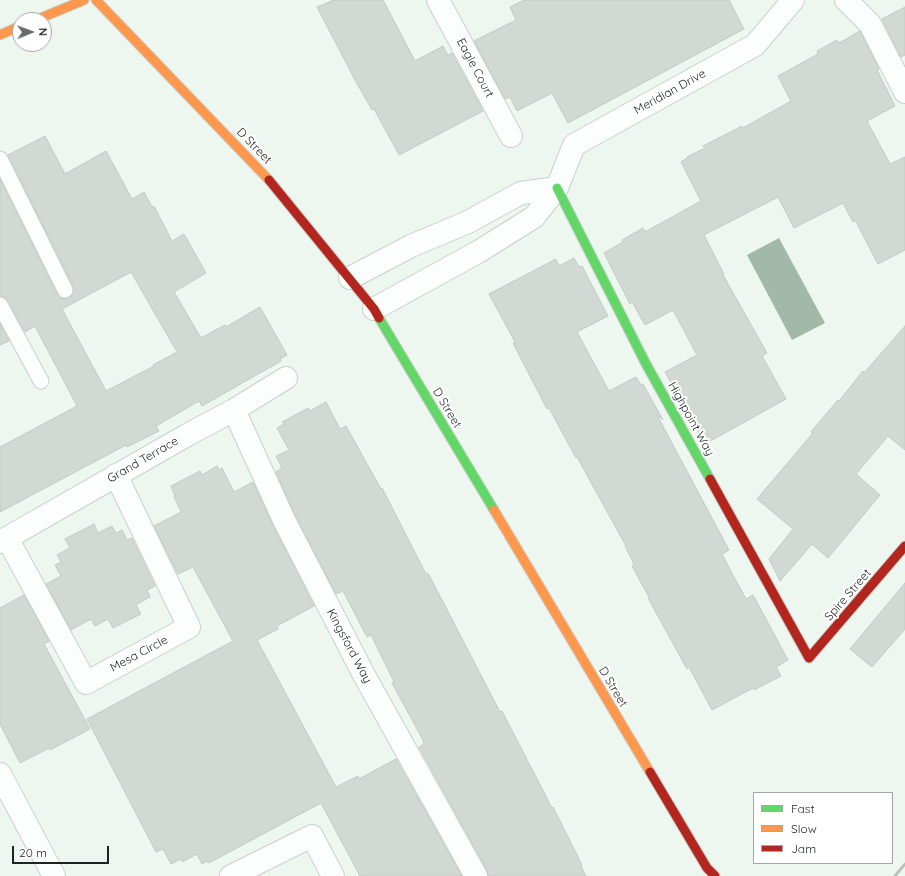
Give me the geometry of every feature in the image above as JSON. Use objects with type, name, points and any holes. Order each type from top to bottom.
[{"type":"main road","points":[[52,13],[84,0]]},
{"type":"main road","name":"D Street","points":[[96,0],[268,179],[374,309],[707,868],[715,876]]},
{"type":"main road","points":[[0,35],[12,30]]},
{"type":"main road","name":"Highpoint Way","points":[[557,188],[646,364],[809,658]]},
{"type":"main road","name":"Spire Street","points":[[809,658],[905,546]]},
{"type":"street","name":"Meridian Drive","points":[[374,309],[478,252],[534,217],[557,188],[574,145],[755,45],[793,0]]},
{"type":"street","points":[[846,0],[870,24],[905,92]]},
{"type":"street","name":"Eagle Court","points":[[447,3],[511,136]]},
{"type":"street","points":[[350,278],[411,246],[468,222],[521,193],[557,188]]},
{"type":"street","name":"Grand Terrace","points":[[4,540],[116,475],[234,410],[286,378]]},
{"type":"street","name":"Kingsford Way","points":[[234,410],[284,520],[364,676],[476,876]]},
{"type":"street","name":"Mesa Circle","points":[[4,540],[86,683],[189,627],[116,475]]},
{"type":"street","points":[[0,774],[54,876]]},
{"type":"street","points":[[231,876],[312,836],[333,876]]},
{"type":"lane","points":[[0,159],[65,290]]},
{"type":"lane","points":[[0,305],[41,381]]},
{"type":"shaded area","points":[[779,238],[825,323],[792,340],[747,255]]},
{"type":"building","points":[[334,0],[383,0],[415,61],[443,46],[448,55],[452,53],[483,111],[399,155],[374,109],[372,110],[355,80],[317,7]]},
{"type":"building","points":[[524,0],[729,0],[744,29],[568,123],[552,93],[517,111],[510,97],[505,99],[474,41],[516,20],[510,7]]},
{"type":"building","points":[[905,7],[905,55],[901,57],[882,19]]},
{"type":"building","points":[[860,31],[895,106],[867,121],[890,164],[905,157],[905,250],[878,264],[855,220],[853,222],[843,203],[794,228],[778,197],[704,235],[724,274],[723,275],[767,353],[762,356],[786,399],[705,444],[665,372],[697,355],[673,310],[645,325],[632,302],[630,304],[604,253],[623,242],[622,240],[643,228],[645,232],[701,201],[681,162],[687,157],[705,148],[703,146],[742,126],[743,128],[791,101],[778,76],[818,54],[817,51],[837,40],[839,43]]},
{"type":"building","points":[[45,136],[65,174],[106,151],[132,199],[144,192],[152,207],[154,206],[172,241],[184,234],[206,273],[174,292],[201,338],[225,325],[226,327],[260,307],[287,355],[280,359],[281,361],[202,406],[199,401],[156,426],[159,431],[127,447],[126,445],[0,512],[0,447],[77,406],[35,326],[25,332],[8,301],[4,297],[0,296],[0,179],[57,294],[60,298],[65,299],[69,298],[74,291],[73,286],[8,155]],"holes":[[[131,272],[177,352],[106,391],[62,309]]]},
{"type":"building","points":[[574,258],[579,267],[582,266],[608,316],[577,332],[609,391],[636,377],[641,385],[643,384],[663,420],[657,415],[729,550],[722,554],[734,577],[746,599],[753,595],[788,660],[776,667],[781,676],[754,690],[753,688],[712,710],[689,667],[687,669],[648,598],[649,597],[632,566],[634,564],[626,546],[549,408],[547,409],[513,343],[515,342],[489,294],[556,259],[559,266]]},
{"type":"building","points":[[0,324],[9,341],[0,345]]},
{"type":"building","points":[[905,326],[905,450],[888,436],[856,474],[880,495],[828,558],[812,544],[780,581],[769,559],[793,529],[757,499],[813,433],[811,432],[838,400],[839,401],[863,371],[864,373]]},
{"type":"building","points":[[326,402],[340,429],[346,426],[381,489],[382,488],[426,574],[428,573],[500,712],[502,711],[552,808],[553,807],[586,876],[488,876],[487,870],[419,747],[424,744],[423,740],[392,683],[394,682],[371,635],[367,637],[343,591],[336,594],[295,515],[276,472],[282,468],[276,456],[289,450],[277,428],[284,424],[282,422],[308,408],[310,411]]},
{"type":"building","points":[[217,466],[219,470],[222,468],[234,492],[253,482],[273,526],[314,606],[277,626],[278,629],[257,640],[336,787],[358,776],[359,779],[396,759],[462,876],[360,876],[321,803],[209,863],[207,861],[202,864],[197,854],[182,862],[181,859],[171,864],[163,849],[156,852],[87,719],[233,641],[193,567],[178,574],[154,526],[181,512],[171,486],[200,471],[202,475]]},
{"type":"building","points":[[94,524],[98,533],[112,526],[116,533],[122,530],[127,540],[132,538],[155,586],[147,590],[150,597],[136,605],[141,614],[113,628],[108,619],[95,626],[91,619],[71,630],[46,584],[61,576],[55,565],[61,562],[57,555],[70,548],[65,539]]},
{"type":"building","points":[[905,583],[905,629],[872,667],[850,649]]},
{"type":"building","points":[[24,595],[49,641],[44,644],[90,729],[50,750],[49,748],[20,763],[0,724],[0,608]]},
{"type":"railway","points":[[895,876],[905,864]]},
{"type":"traffic: fast","points":[[557,188],[646,364],[710,479]]},
{"type":"traffic: fast","points":[[379,318],[494,510]]},
{"type":"traffic: slow","points":[[52,13],[84,0]]},
{"type":"traffic: slow","points":[[96,0],[269,180]]},
{"type":"traffic: slow","points":[[0,35],[12,30]]},
{"type":"traffic: slow","points":[[494,510],[650,772]]},
{"type":"traffic: jam","points":[[269,180],[374,309],[379,318]]},
{"type":"traffic: jam","points":[[710,479],[809,658],[905,546]]},
{"type":"traffic: jam","points":[[650,772],[707,868],[715,876]]}]
